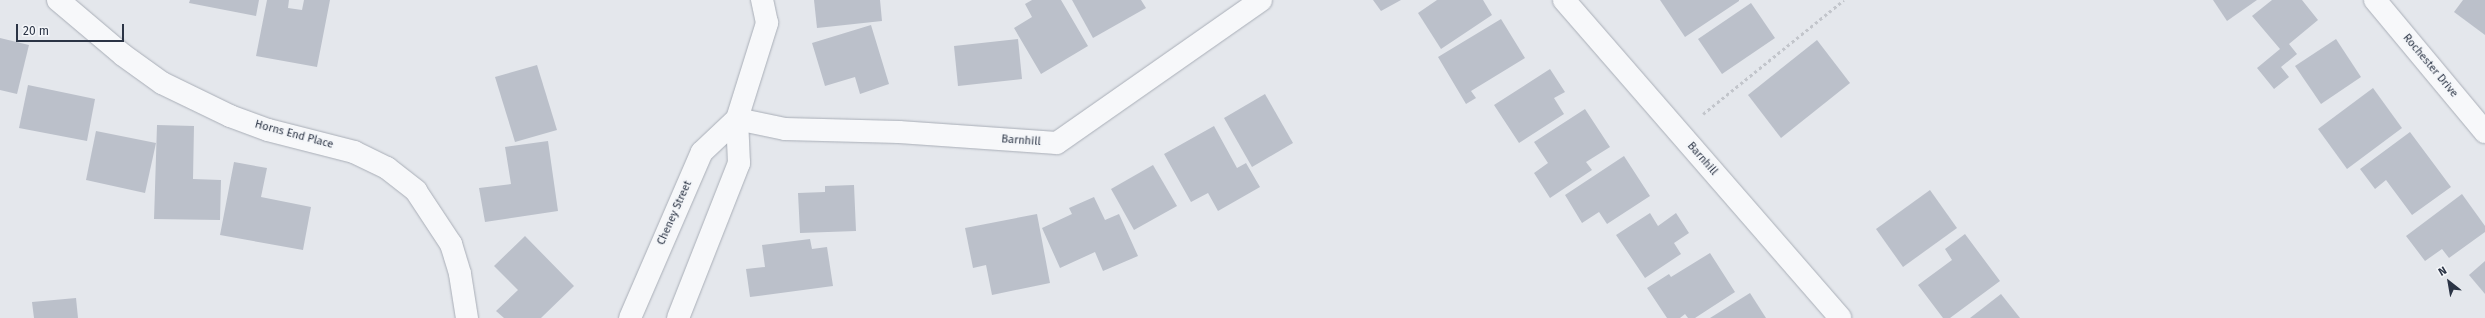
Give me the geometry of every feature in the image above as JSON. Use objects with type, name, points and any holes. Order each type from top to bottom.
[{"type":"street","name":"Horns End Place","points":[[58,0],[123,54],[162,83],[230,116],[268,130],[354,152],[387,168],[416,191],[451,244],[460,274],[467,318]]},
{"type":"street","points":[[678,318],[739,163],[737,120],[767,23],[762,0]]},
{"type":"street","name":"Barnhill","points":[[737,120],[785,129],[899,132],[1057,143],[1261,0]]},
{"type":"street","name":"Barnhill","points":[[1564,0],[1840,318]]},
{"type":"street","name":"Rochester Drive","points":[[2375,0],[2485,132]]},
{"type":"street","name":"Cheney Street","points":[[630,318],[702,152],[737,120]]},
{"type":"path","points":[[1679,133],[1844,0]]},
{"type":"building","points":[[190,0],[259,0],[256,16],[189,3]]},
{"type":"building","points":[[267,0],[289,0],[288,8],[302,10],[304,0],[330,0],[317,67],[256,56]]},
{"type":"building","points":[[814,0],[880,0],[882,21],[817,28]]},
{"type":"building","points":[[1032,0],[1061,0],[1088,46],[1041,74],[1014,28],[1032,17],[1025,4]]},
{"type":"building","points":[[1072,0],[1141,0],[1146,8],[1093,38]]},
{"type":"building","points":[[1373,0],[1401,0],[1381,11]]},
{"type":"building","points":[[1437,0],[1483,0],[1492,15],[1441,49],[1418,13]]},
{"type":"building","points":[[1660,0],[1739,0],[1739,1],[1685,37]]},
{"type":"building","points":[[2213,0],[2257,0],[2227,21]]},
{"type":"building","points":[[2272,0],[2302,0],[2318,20],[2289,44],[2297,54],[2281,67],[2289,77],[2274,89],[2257,68],[2280,49],[2252,16]]},
{"type":"building","points":[[2463,0],[2485,0],[2485,35],[2454,12]]},
{"type":"building","points":[[1751,3],[1775,38],[1722,74],[1698,39]]},
{"type":"building","points":[[1501,19],[1525,58],[1471,91],[1476,98],[1466,104],[1438,57]]},
{"type":"building","points":[[871,25],[889,84],[860,94],[855,77],[825,86],[812,43]]},
{"type":"building","points":[[0,38],[29,45],[17,94],[0,90]]},
{"type":"building","points":[[1018,39],[1022,79],[958,86],[954,46]]},
{"type":"building","points":[[2336,39],[2361,77],[2321,104],[2295,66]]},
{"type":"building","points":[[1817,40],[1850,83],[1781,138],[1748,95]]},
{"type":"building","points":[[537,65],[557,130],[515,142],[495,77]]},
{"type":"building","points":[[1550,69],[1565,92],[1554,98],[1564,114],[1519,143],[1494,105]]},
{"type":"building","points":[[28,85],[95,99],[87,141],[19,128]]},
{"type":"building","points":[[2373,88],[2402,128],[2347,169],[2318,129]]},
{"type":"building","points":[[1265,94],[1293,143],[1252,167],[1224,118]]},
{"type":"building","points":[[1585,109],[1610,147],[1586,162],[1592,170],[1550,198],[1534,173],[1548,163],[1534,142]]},
{"type":"building","points":[[157,125],[194,126],[193,179],[221,180],[220,220],[154,219]]},
{"type":"building","points":[[1214,126],[1237,168],[1246,163],[1260,187],[1218,211],[1208,193],[1191,202],[1164,154]]},
{"type":"building","points":[[96,131],[156,143],[145,193],[86,180]]},
{"type":"building","points":[[2410,132],[2451,187],[2412,215],[2386,180],[2375,189],[2360,169]]},
{"type":"building","points":[[548,141],[558,211],[485,222],[479,188],[511,184],[505,147]]},
{"type":"building","points":[[1624,156],[1650,196],[1607,224],[1599,212],[1582,223],[1565,195]]},
{"type":"building","points":[[234,162],[267,168],[261,197],[311,207],[303,250],[220,235]]},
{"type":"building","points":[[1153,165],[1177,206],[1134,230],[1111,189]]},
{"type":"building","points":[[854,185],[856,231],[800,233],[798,193],[825,192],[825,186]]},
{"type":"building","points":[[1930,190],[1957,228],[1903,267],[1876,229]]},
{"type":"building","points":[[2462,194],[2485,226],[2485,232],[2449,258],[2442,249],[2425,261],[2406,236]]},
{"type":"building","points":[[1094,197],[1105,220],[1119,214],[1138,256],[1103,271],[1095,252],[1060,268],[1042,228],[1072,214],[1069,208]]},
{"type":"building","points":[[1650,213],[1658,226],[1676,213],[1689,233],[1674,243],[1681,254],[1645,278],[1616,235]]},
{"type":"building","points":[[1037,214],[1050,283],[992,295],[986,265],[973,268],[965,228]]},
{"type":"building","points":[[1965,234],[2000,281],[1950,318],[1943,318],[1918,285],[1952,260],[1945,249]]},
{"type":"building","points":[[525,236],[574,286],[541,318],[504,318],[496,311],[518,290],[494,266]]},
{"type":"building","points":[[810,239],[812,249],[827,247],[833,286],[750,297],[746,269],[765,267],[762,245]]},
{"type":"building","points":[[1710,253],[1735,292],[1695,318],[1688,318],[1685,314],[1680,318],[1667,318],[1647,288],[1669,274],[1671,277]]},
{"type":"building","points":[[2485,261],[2485,294],[2469,275]]},
{"type":"building","points":[[1750,293],[1766,318],[1710,318]]},
{"type":"building","points":[[2001,294],[2020,318],[1970,318]]},
{"type":"building","points":[[76,298],[78,318],[34,318],[32,302]]}]
